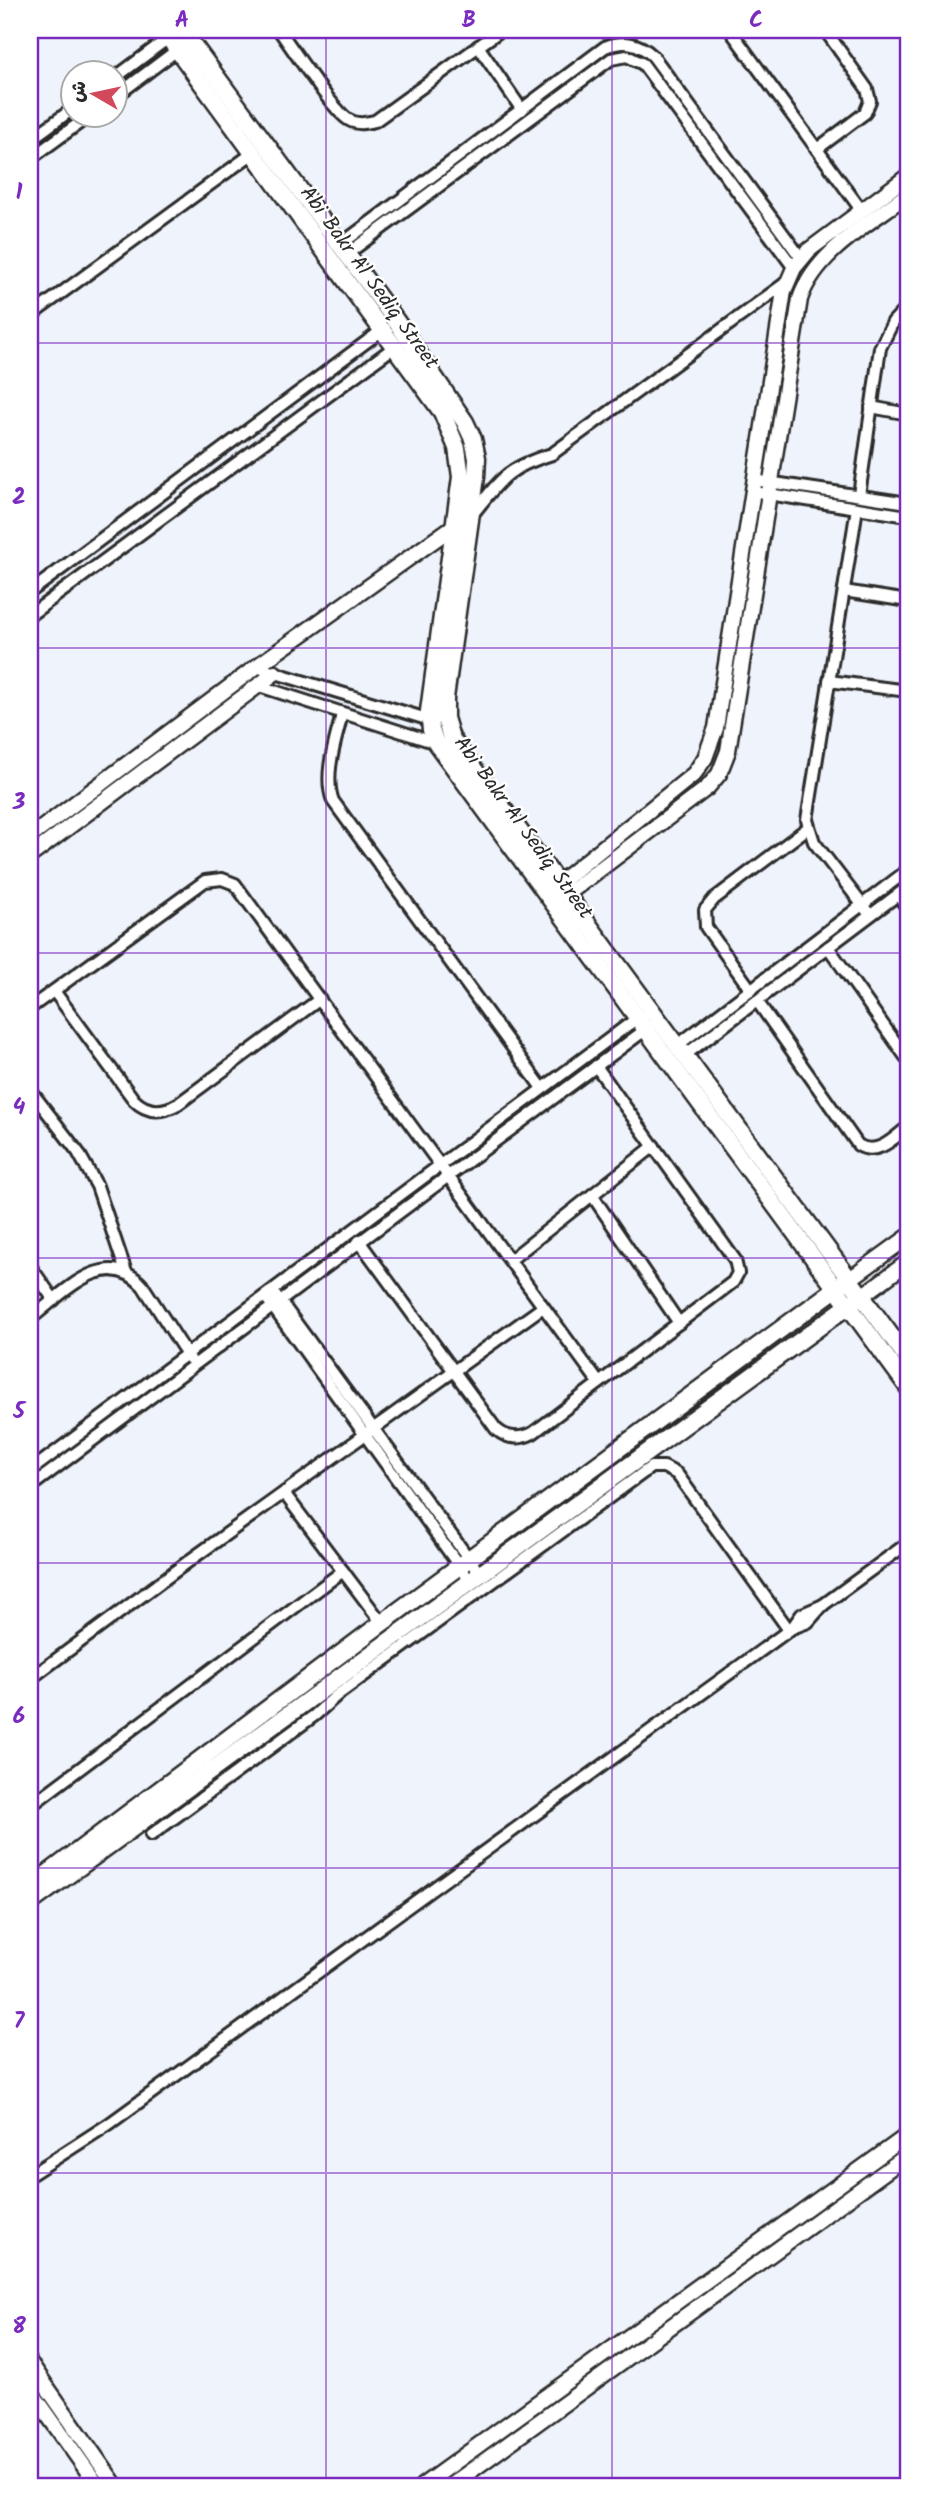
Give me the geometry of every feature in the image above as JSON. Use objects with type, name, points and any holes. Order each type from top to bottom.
[{"type":"main road","name":"Abi Bakr Al Sediq Street","points":[[177,36],[253,153],[382,330],[401,342],[465,422],[473,439],[477,458],[472,514],[444,698],[445,718],[451,738],[682,1050],[843,1284],[848,1305],[908,1387]]},
{"type":"main road","name":"Abi Bakr Al Sediq Street","points":[[177,36],[396,320],[401,342],[450,427],[457,448],[461,477],[430,720],[436,743],[641,1024],[843,1284],[862,1296],[908,1359]]},
{"type":"main road","points":[[30,1887],[382,1623],[843,1284]]},
{"type":"main road","points":[[30,1903],[862,1296]]},
{"type":"street","points":[[279,30],[345,118],[364,124],[375,121],[501,30]]},
{"type":"street","points":[[730,30],[862,211]]},
{"type":"street","points":[[817,149],[864,113],[870,102],[867,89],[825,30]]},
{"type":"street","points":[[130,68],[177,36]]},
{"type":"street","points":[[130,82],[177,36]]},
{"type":"street","points":[[343,250],[605,47],[625,42],[653,55],[798,263]]},
{"type":"street","points":[[478,47],[522,110]]},
{"type":"street","points":[[343,250],[611,59],[627,56],[642,64],[798,263]]},
{"type":"street","points":[[30,140],[60,118]]},
{"type":"street","points":[[30,159],[70,130]]},
{"type":"street","points":[[30,316],[253,153]]},
{"type":"street","points":[[562,890],[687,781],[705,758],[716,728],[782,300],[787,282],[798,263],[817,243],[908,176]]},
{"type":"street","points":[[562,890],[707,788],[723,767],[729,751],[800,299],[816,268],[832,252],[908,194]]},
{"type":"street","points":[[30,837],[256,667],[472,514],[506,473],[527,462],[552,454],[787,282]]},
{"type":"street","points":[[859,495],[878,356],[892,322],[908,306]]},
{"type":"street","points":[[30,592],[396,320]]},
{"type":"street","points":[[30,615],[401,342]]},
{"type":"street","points":[[871,407],[908,414]]},
{"type":"street","points":[[753,486],[859,495],[908,503]]},
{"type":"street","points":[[770,488],[857,508],[908,516]]},
{"type":"street","points":[[857,508],[807,811],[808,827],[819,848],[870,915]]},
{"type":"street","points":[[844,591],[908,601]]},
{"type":"street","points":[[256,667],[430,720]]},
{"type":"street","points":[[30,856],[275,673]]},
{"type":"street","points":[[239,680],[436,743]]},
{"type":"street","points":[[829,681],[908,691]]},
{"type":"street","points":[[342,714],[329,782],[336,806],[542,1088]]},
{"type":"street","points":[[751,990],[706,927],[705,910],[714,899],[808,827]]},
{"type":"street","points":[[682,1050],[751,990],[908,870]]},
{"type":"street","points":[[30,1007],[205,881],[215,878],[235,884],[599,1383]]},
{"type":"street","points":[[682,1050],[757,1001],[908,887]]},
{"type":"street","points":[[898,895],[908,909]]},
{"type":"street","points":[[828,947],[908,1060]]},
{"type":"street","points":[[54,990],[134,1100],[142,1107],[153,1110],[178,1104],[320,999]]},
{"type":"street","points":[[757,1001],[858,1145],[876,1149],[908,1127]]},
{"type":"street","points":[[30,1471],[542,1088],[655,1014]]},
{"type":"street","points":[[30,1487],[596,1066],[641,1024]]},
{"type":"street","points":[[359,1241],[496,1429],[515,1438],[533,1433],[737,1277],[735,1260],[596,1066]]},
{"type":"street","points":[[30,1090],[78,1152],[93,1178],[104,1200],[126,1272]]},
{"type":"street","points":[[510,1260],[654,1146]]},
{"type":"street","points":[[592,1195],[679,1323]]},
{"type":"street","points":[[843,1284],[908,1237]]},
{"type":"street","points":[[862,1296],[908,1262]]},
{"type":"street","points":[[30,1266],[54,1300]]},
{"type":"street","points":[[30,1319],[92,1273],[113,1269],[126,1272],[143,1286],[193,1364]]},
{"type":"street","points":[[268,1292],[475,1578]]},
{"type":"street","points":[[30,1679],[543,1307]]},
{"type":"street","points":[[151,1835],[315,1715],[336,1696],[651,1467],[664,1467],[677,1474],[791,1629]]},
{"type":"street","points":[[284,1493],[382,1623]]},
{"type":"street","points":[[30,2175],[109,2124],[791,1629],[808,1622],[823,1605],[908,1543]]},
{"type":"street","points":[[30,1805],[343,1571]]},
{"type":"street","points":[[422,2486],[908,2135]]},
{"type":"street","points":[[450,2486],[908,2155]]},
{"type":"street","points":[[30,2363],[117,2486]]},
{"type":"street","points":[[30,2390],[98,2486]]}]
